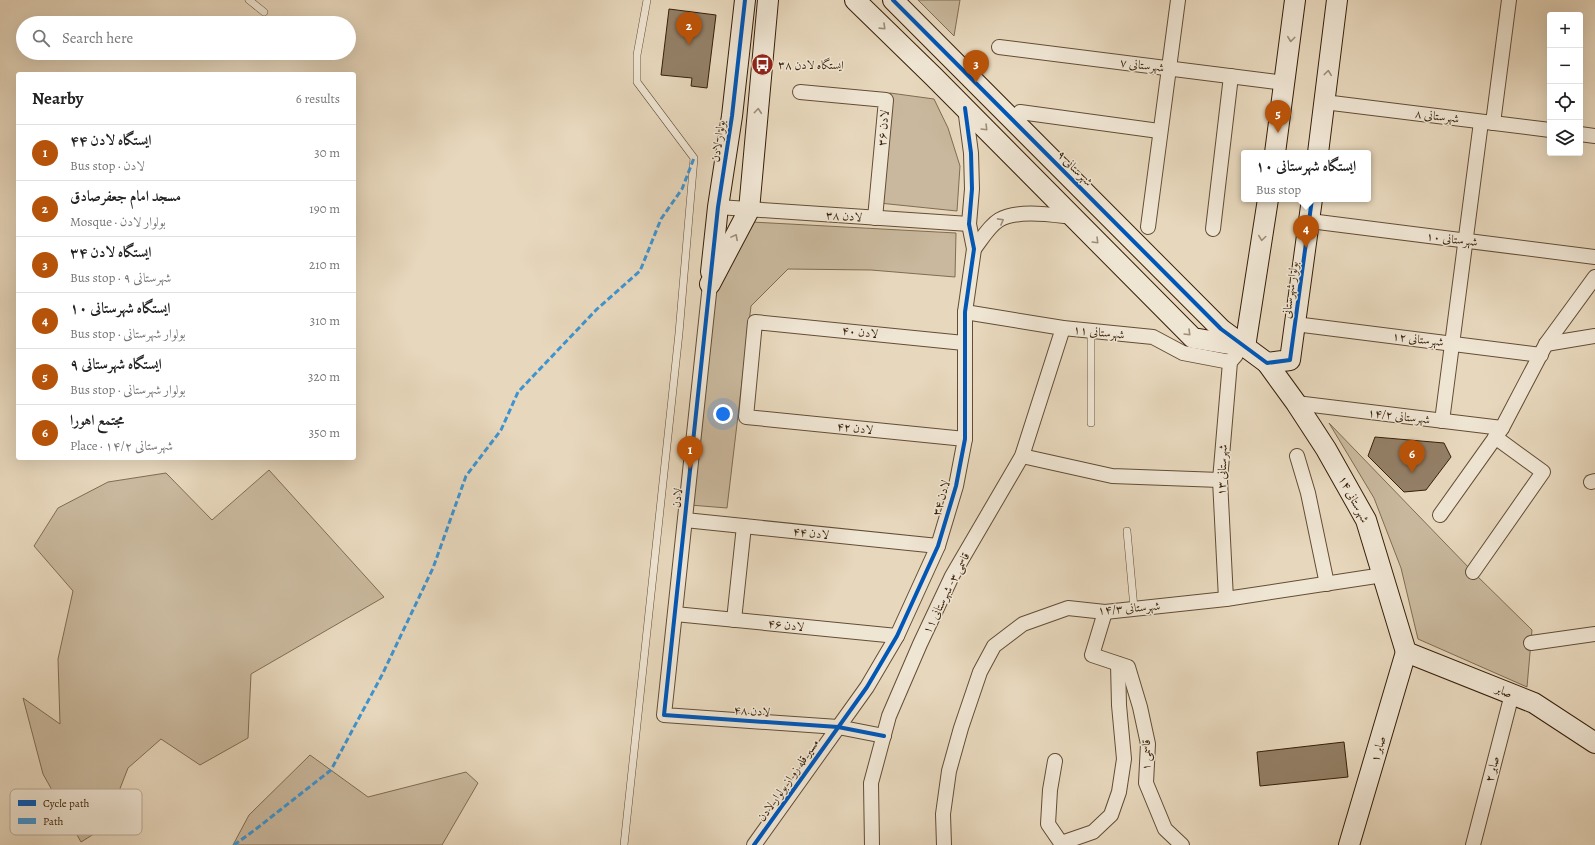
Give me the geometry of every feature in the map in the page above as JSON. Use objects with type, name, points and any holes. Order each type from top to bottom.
[{"type":"street","name":"بولوار لادن","points":[[710,284],[718,207],[732,116],[745,0]]},
{"type":"street","points":[[710,284],[749,210],[768,0]]},
{"type":"street","points":[[855,0],[965,108],[1193,338],[1245,347]]},
{"type":"street","name":"شهرستانی ۹","points":[[893,0],[1221,329],[1267,363]]},
{"type":"street","points":[[1148,227],[1159,131],[1178,0]]},
{"type":"street","points":[[1275,150],[1295,0]]},
{"type":"street","points":[[1318,150],[1337,0]]},
{"type":"street","points":[[1442,422],[1466,240],[1509,0]]},
{"type":"street","name":"شهرستانی ۷","points":[[999,46],[1285,83]]},
{"type":"street","points":[[1213,229],[1231,76]]},
{"type":"street","name":"لادن ۳۶","points":[[800,92],[886,100],[875,218]]},
{"type":"street","name":"شهرستانی ۸","points":[[1324,102],[1547,130]]},
{"type":"street","points":[[965,108],[971,153],[972,189],[969,224],[974,249]]},
{"type":"street","points":[[1020,112],[1159,131]]},
{"type":"street","points":[[1583,134],[1595,136]]},
{"type":"street","points":[[1230,362],[1245,347],[1268,202]]},
{"type":"street","name":"بولوار شهرستانی","points":[[1267,363],[1290,360],[1312,202]]},
{"type":"street","name":"لادن ۳۸","points":[[718,207],[969,224]]},
{"type":"street","points":[[974,249],[999,220],[1034,213],[1073,218]]},
{"type":"street","name":"شهرستانی ۱۰","points":[[1310,221],[1595,257]]},
{"type":"street","name":"لادن ۳۴","points":[[838,727],[868,687],[897,636],[938,546],[956,486],[965,439],[965,312],[974,249]]},
{"type":"street","points":[[1440,515],[1498,433],[1544,350],[1595,277]]},
{"type":"street","name":"لادن","points":[[664,715],[710,284]]},
{"type":"street","name":"شهرستانی ۱۱","points":[[965,312],[1091,332],[1153,337],[1183,353],[1230,362]]},
{"type":"street","name":"لادن ۴۰","points":[[746,417],[755,322],[964,343]]},
{"type":"street","name":"شهرستانی ۱۲","points":[[1295,324],[1452,344],[1544,350],[1595,336]]},
{"type":"street","name":"قاسمی ۳- شهرستانی ۱۱","points":[[872,845],[871,784],[889,716],[952,576],[1022,456],[1063,328]]},
{"type":"street","name":"شهرستانی ۱۳","points":[[1226,599],[1220,480],[1230,362]]},
{"type":"street","name":"شهرستانی ۱۴","points":[[1267,363],[1296,403],[1326,449],[1366,520],[1406,652]]},
{"type":"street","name":"شهرستانی ۱۴/۲","points":[[1296,403],[1442,422],[1498,433]]},
{"type":"street","name":"لادن ۴۲","points":[[746,417],[965,439]]},
{"type":"street","points":[[1473,572],[1543,472],[1498,433]]},
{"type":"street","points":[[1022,456],[1112,476],[1220,480]]},
{"type":"street","points":[[1297,456],[1308,493],[1327,584]]},
{"type":"street","name":"لادن ۴۴","points":[[685,520],[938,546]]},
{"type":"street","points":[[734,620],[744,526]]},
{"type":"street","name":"شهرستانی ۱۴/۳","points":[[944,845],[943,814],[949,771],[961,728],[980,672],[994,646],[1022,624],[1068,608],[1105,612],[1226,599],[1383,576]]},
{"type":"street","points":[[1055,761],[1050,790],[1048,824],[1061,843],[1093,832],[1111,815],[1119,792],[1124,759],[1119,705],[1118,664],[1092,655],[1105,612]]},
{"type":"street","name":"لادن ۴۶","points":[[675,614],[897,636]]},
{"type":"street","points":[[1531,643],[1595,634]]},
{"type":"street","name":"صابر","points":[[1406,652],[1534,703],[1595,743]]},
{"type":"street","name":"صابر ۱","points":[[1349,845],[1406,652]]},
{"type":"street","name":"قاسمی ۱","points":[[1118,664],[1128,667],[1140,707],[1148,744],[1146,783],[1165,829],[1182,845]]},
{"type":"street","name":"صابر ۲","points":[[1473,845],[1512,694]]},
{"type":"street","name":"لادن ۴۸","points":[[664,715],[838,727],[884,736]]},
{"type":"street","name":"مسیر قله زو از بولوار لادن","points":[[754,845],[838,727]]},
{"type":"lane","points":[[249,0],[264,12]]},
{"type":"lane","points":[[624,845],[679,333],[694,158],[637,82],[637,55],[647,0]]},
{"type":"lane","points":[[1091,332],[1091,423]]},
{"type":"lane","points":[[1127,531],[1134,608]]},
{"type":"shaded area","points":[[918,0],[960,0],[954,36]]},
{"type":"shaded area","points":[[890,93],[934,99],[948,128],[960,166],[957,211],[879,203]]},
{"type":"shaded area","points":[[752,222],[956,233],[955,277],[871,270],[788,269],[751,306],[727,508],[690,505],[710,311],[727,258]]},
{"type":"shaded area","points":[[1329,423],[1473,572],[1532,630],[1527,687],[1418,639],[1401,568],[1374,498]]},
{"type":"shaded area","points":[[269,470],[384,597],[251,674],[248,738],[200,765],[161,739],[128,768],[120,789],[51,789],[43,774],[23,698],[60,724],[58,659],[73,591],[34,546],[58,508],[108,482],[166,473],[212,520]]},
{"type":"shaded area","points":[[310,755],[368,797],[466,772],[478,783],[442,845],[233,845],[249,815]]},
{"type":"shaded area","points":[[77,835],[92,835],[81,842]]},
{"type":"building","points":[[669,9],[716,15],[707,88],[691,86],[692,78],[661,75]]},
{"type":"building","points":[[1375,437],[1444,443],[1451,457],[1426,490],[1404,492],[1368,456]]},
{"type":"building","points":[[1344,742],[1348,777],[1260,786],[1257,752]]},
{"type":"marked path","points":[[234,845],[331,770],[382,675],[433,568],[466,476],[501,430],[518,392],[597,309],[640,271],[661,219],[682,189],[694,158]]},
{"type":"cycle path","points":[[745,0],[732,116],[718,207],[664,715],[838,727],[884,736]]},
{"type":"cycle path","points":[[893,0],[1221,329],[1267,363],[1290,360],[1312,202]]},
{"type":"cycle path","points":[[754,845],[867,687],[897,636],[938,546],[956,486],[965,439],[965,312],[974,249],[969,224],[972,189],[971,153],[965,108]]},
{"type":"place","name":"مسجد امام جعفرصادق","points":[[689,45]]},
{"type":"place","name":"ایستگاه لادن ۳۸","points":[[762,65]]},
{"type":"place","name":"ایستگاه لادن ۳۴","points":[[976,83]]},
{"type":"place","name":"ایستگاه شهرستانی ۹","points":[[1278,133]]},
{"type":"place","name":"ایستگاه شهرستانی ۱۰","points":[[1306,248]]},
{"type":"place","name":"ایستگاه لادن ۴۴","points":[[690,469]]},
{"type":"place","name":"مجتمع اهورا","points":[[1412,473]]}]
